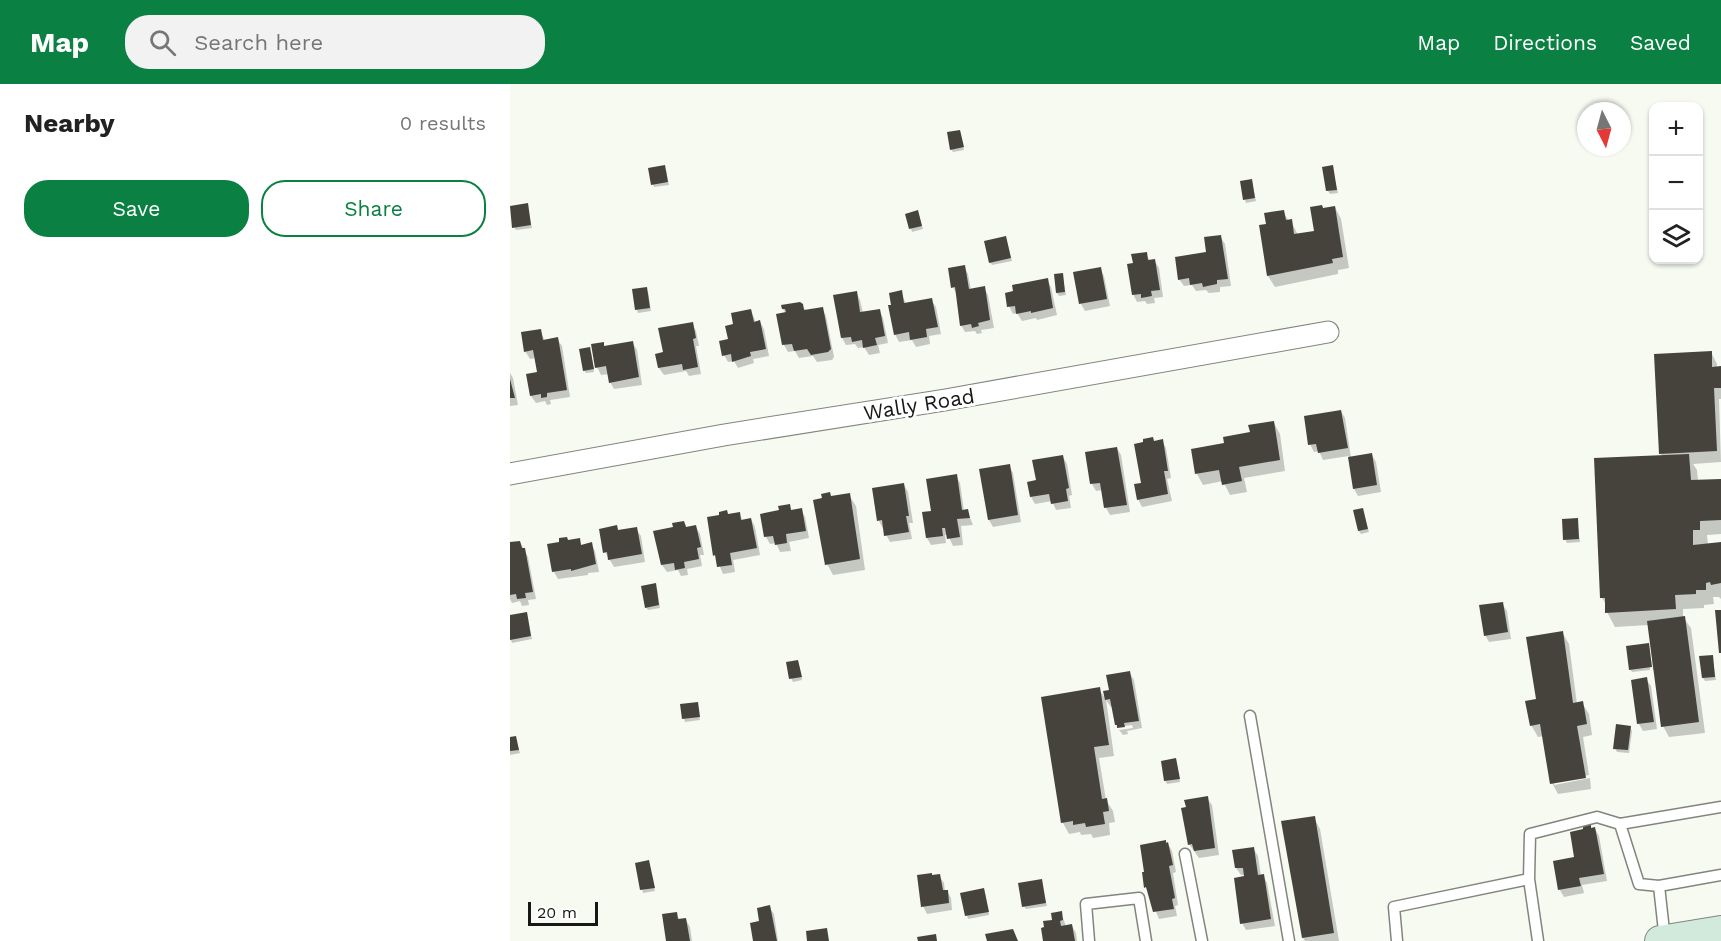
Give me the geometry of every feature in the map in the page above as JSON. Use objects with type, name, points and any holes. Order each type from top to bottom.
[{"type":"main road","points":[[1663,940],[1721,931]]},
{"type":"street","name":"Wally Road","points":[[510,474],[724,435],[945,400],[1328,332]]},
{"type":"lane","points":[[1250,716],[1289,941]]},
{"type":"lane","points":[[1538,941],[1529,879],[1530,834],[1597,817],[1620,824],[1721,807]]},
{"type":"lane","points":[[1620,824],[1639,884],[1659,886],[1721,875]]},
{"type":"lane","points":[[1185,854],[1202,941]]},
{"type":"lane","points":[[1397,941],[1394,907],[1529,879]]},
{"type":"lane","points":[[1659,886],[1663,940]]},
{"type":"lane","points":[[1089,941],[1086,904],[1139,898],[1146,941]]},
{"type":"building","points":[[960,130],[964,147],[950,150],[947,132]]},
{"type":"building","points":[[665,165],[668,182],[651,185],[648,168]]},
{"type":"building","points":[[1333,165],[1337,190],[1326,191],[1322,167]]},
{"type":"building","points":[[1252,179],[1255,198],[1243,200],[1240,181]]},
{"type":"building","points":[[528,203],[531,225],[512,228],[510,206]]},
{"type":"building","points":[[1322,205],[1323,208],[1335,206],[1343,257],[1332,259],[1333,263],[1267,276],[1259,225],[1266,224],[1264,213],[1284,210],[1286,220],[1292,219],[1294,234],[1314,231],[1310,207]]},
{"type":"building","points":[[918,210],[922,226],[909,229],[905,214]]},
{"type":"building","points":[[1221,235],[1228,279],[1217,280],[1217,284],[1203,287],[1202,283],[1190,285],[1189,278],[1178,280],[1175,257],[1206,252],[1204,237]]},
{"type":"building","points":[[1006,236],[1011,258],[989,263],[984,241]]},
{"type":"building","points":[[1147,252],[1148,260],[1155,259],[1160,290],[1151,291],[1152,296],[1141,298],[1141,294],[1132,295],[1127,264],[1133,263],[1131,254]]},
{"type":"building","points":[[965,265],[969,289],[985,286],[990,320],[978,323],[979,326],[972,328],[971,324],[960,326],[955,287],[951,288],[948,268]]},
{"type":"building","points":[[1101,267],[1107,299],[1079,304],[1073,272]]},
{"type":"building","points":[[1063,273],[1065,292],[1056,293],[1054,274]]},
{"type":"building","points":[[1048,278],[1053,308],[1016,314],[1015,306],[1007,307],[1005,293],[1013,291],[1012,285]]},
{"type":"building","points":[[647,287],[650,308],[635,310],[632,289]]},
{"type":"building","points":[[902,290],[904,303],[932,298],[938,327],[926,329],[927,337],[910,340],[909,332],[894,335],[888,305],[891,305],[889,293]]},
{"type":"building","points":[[857,291],[860,312],[880,309],[885,336],[875,338],[877,345],[863,348],[862,340],[852,342],[851,337],[841,338],[833,295]]},
{"type":"building","points":[[800,302],[804,310],[823,307],[831,349],[828,352],[811,355],[807,349],[794,351],[792,344],[782,345],[776,314],[786,312],[781,305]]},
{"type":"building","points":[[751,309],[754,322],[760,320],[766,349],[750,352],[751,356],[732,362],[731,354],[722,356],[719,341],[728,339],[725,326],[733,324],[731,313]]},
{"type":"building","points":[[693,322],[696,338],[693,339],[698,367],[683,370],[682,364],[658,368],[655,354],[663,352],[658,328]]},
{"type":"building","points":[[541,329],[543,340],[558,337],[567,390],[547,393],[547,397],[541,398],[541,394],[530,396],[526,374],[537,372],[533,350],[524,352],[521,332]]},
{"type":"building","points":[[633,341],[639,377],[609,383],[606,366],[595,368],[591,344],[604,342],[604,346]]},
{"type":"building","points":[[590,347],[594,369],[583,371],[579,349]]},
{"type":"building","points":[[1712,351],[1712,367],[1721,366],[1721,388],[1714,388],[1717,451],[1659,454],[1654,354]]},
{"type":"building","points":[[510,379],[515,398],[510,398]]},
{"type":"building","points":[[1341,410],[1348,448],[1318,453],[1316,444],[1308,445],[1304,416]]},
{"type":"building","points":[[1274,421],[1280,460],[1239,467],[1242,481],[1222,485],[1219,470],[1195,474],[1191,449],[1224,443],[1223,437],[1250,432],[1248,425]]},
{"type":"building","points":[[1153,437],[1154,441],[1163,439],[1168,471],[1164,471],[1168,494],[1137,500],[1134,484],[1141,483],[1134,444]]},
{"type":"building","points":[[1117,447],[1127,505],[1104,508],[1100,483],[1090,484],[1085,452]]},
{"type":"building","points":[[1372,453],[1377,485],[1353,489],[1348,457]]},
{"type":"building","points":[[1689,454],[1691,480],[1721,479],[1721,520],[1700,521],[1700,530],[1693,530],[1693,545],[1721,542],[1721,583],[1711,585],[1710,582],[1706,583],[1706,590],[1696,590],[1696,594],[1675,595],[1676,609],[1605,613],[1605,598],[1600,598],[1594,458]]},
{"type":"building","points":[[1063,455],[1069,488],[1066,489],[1068,501],[1051,504],[1049,494],[1030,497],[1027,482],[1036,480],[1032,460]]},
{"type":"building","points":[[1010,464],[1018,515],[988,520],[979,469]]},
{"type":"building","points":[[957,474],[962,510],[968,509],[970,518],[957,519],[960,537],[947,539],[945,528],[942,528],[943,536],[926,538],[922,512],[931,511],[926,479]]},
{"type":"building","points":[[904,483],[909,532],[884,536],[882,520],[877,521],[872,488]]},
{"type":"building","points":[[830,492],[831,496],[850,493],[860,559],[825,565],[813,500],[822,498],[821,494]]},
{"type":"building","points":[[790,504],[791,510],[802,508],[806,531],[786,534],[787,543],[775,545],[773,536],[764,537],[760,514],[779,510],[778,506]]},
{"type":"building","points":[[1363,508],[1368,529],[1358,531],[1353,510]]},
{"type":"building","points":[[727,510],[728,514],[740,512],[741,520],[751,518],[757,548],[730,553],[732,565],[717,567],[707,517],[719,515],[719,512]]},
{"type":"building","points":[[1578,518],[1579,539],[1563,540],[1562,519]]},
{"type":"building","points":[[684,521],[686,527],[696,525],[701,547],[697,548],[699,559],[684,562],[685,568],[675,570],[674,563],[661,565],[653,531],[673,527],[672,523]]},
{"type":"building","points":[[617,525],[618,530],[637,527],[642,554],[608,560],[607,552],[603,553],[599,529]]},
{"type":"building","points":[[567,537],[568,540],[580,538],[581,545],[592,542],[596,564],[571,571],[571,569],[552,572],[547,544],[559,542],[559,538]]},
{"type":"building","points":[[520,541],[522,548],[525,548],[533,592],[525,593],[526,598],[517,599],[516,594],[510,595],[510,542]]},
{"type":"building","points":[[656,583],[659,605],[645,608],[641,586]]},
{"type":"building","points":[[1503,602],[1508,632],[1484,636],[1479,605]]},
{"type":"building","points":[[1715,610],[1721,610],[1721,653],[1719,653]]},
{"type":"building","points":[[527,612],[531,636],[510,640],[510,615]]},
{"type":"building","points":[[1685,616],[1699,722],[1661,727],[1647,621]]},
{"type":"building","points":[[1563,631],[1573,703],[1583,701],[1587,724],[1577,726],[1586,778],[1550,784],[1540,724],[1530,726],[1525,701],[1536,699],[1526,637]]},
{"type":"building","points":[[1649,643],[1652,667],[1629,670],[1626,646]]},
{"type":"building","points":[[1713,655],[1715,677],[1702,678],[1699,656]]},
{"type":"building","points":[[798,660],[802,677],[789,679],[786,662]]},
{"type":"building","points":[[1130,671],[1139,721],[1124,723],[1125,727],[1117,728],[1110,699],[1105,700],[1103,691],[1109,690],[1106,675]]},
{"type":"building","points":[[1647,677],[1654,722],[1637,724],[1631,680]]},
{"type":"building","points":[[1100,687],[1109,745],[1094,747],[1102,799],[1107,798],[1109,811],[1103,812],[1105,824],[1086,827],[1085,823],[1073,825],[1073,821],[1061,823],[1041,697]]},
{"type":"building","points":[[698,702],[700,717],[682,719],[680,704]]},
{"type":"building","points":[[1616,724],[1631,726],[1628,750],[1613,749]]},
{"type":"building","points":[[516,736],[519,750],[510,751],[510,737]]},
{"type":"building","points":[[1176,758],[1180,779],[1164,781],[1161,761]]},
{"type":"building","points":[[1208,796],[1215,848],[1194,851],[1192,844],[1188,845],[1181,808],[1186,807],[1184,800]]},
{"type":"building","points":[[1315,816],[1334,933],[1302,938],[1281,821]]},
{"type":"building","points":[[1591,824],[1591,828],[1595,827],[1604,874],[1579,878],[1581,886],[1558,890],[1553,861],[1574,857],[1570,832],[1583,829],[1583,826]]},
{"type":"building","points":[[1166,840],[1173,865],[1169,866],[1175,898],[1172,899],[1174,909],[1153,912],[1146,887],[1144,888],[1140,845]]},
{"type":"building","points":[[1254,847],[1258,875],[1264,874],[1271,919],[1240,924],[1234,878],[1244,876],[1243,868],[1235,868],[1232,850]]},
{"type":"building","points":[[649,860],[655,888],[640,890],[635,863]]},
{"type":"building","points":[[932,873],[932,875],[940,874],[943,890],[948,890],[949,903],[921,907],[917,875]]},
{"type":"building","points":[[1042,879],[1046,903],[1022,907],[1018,883]]},
{"type":"building","points":[[984,888],[989,912],[965,916],[960,893]]},
{"type":"building","points":[[770,905],[777,941],[753,941],[750,923],[759,921],[757,908]]},
{"type":"building","points":[[1062,911],[1061,926],[1072,924],[1075,941],[1043,941],[1041,928],[1044,927],[1043,921],[1052,920],[1051,913]]},
{"type":"building","points":[[677,912],[678,919],[686,918],[690,941],[666,941],[662,914]]},
{"type":"building","points":[[827,928],[829,941],[807,941],[806,931]]},
{"type":"building","points":[[1013,929],[1018,941],[987,941],[985,934]]},
{"type":"building","points":[[936,934],[937,941],[918,941],[917,937]]}]
